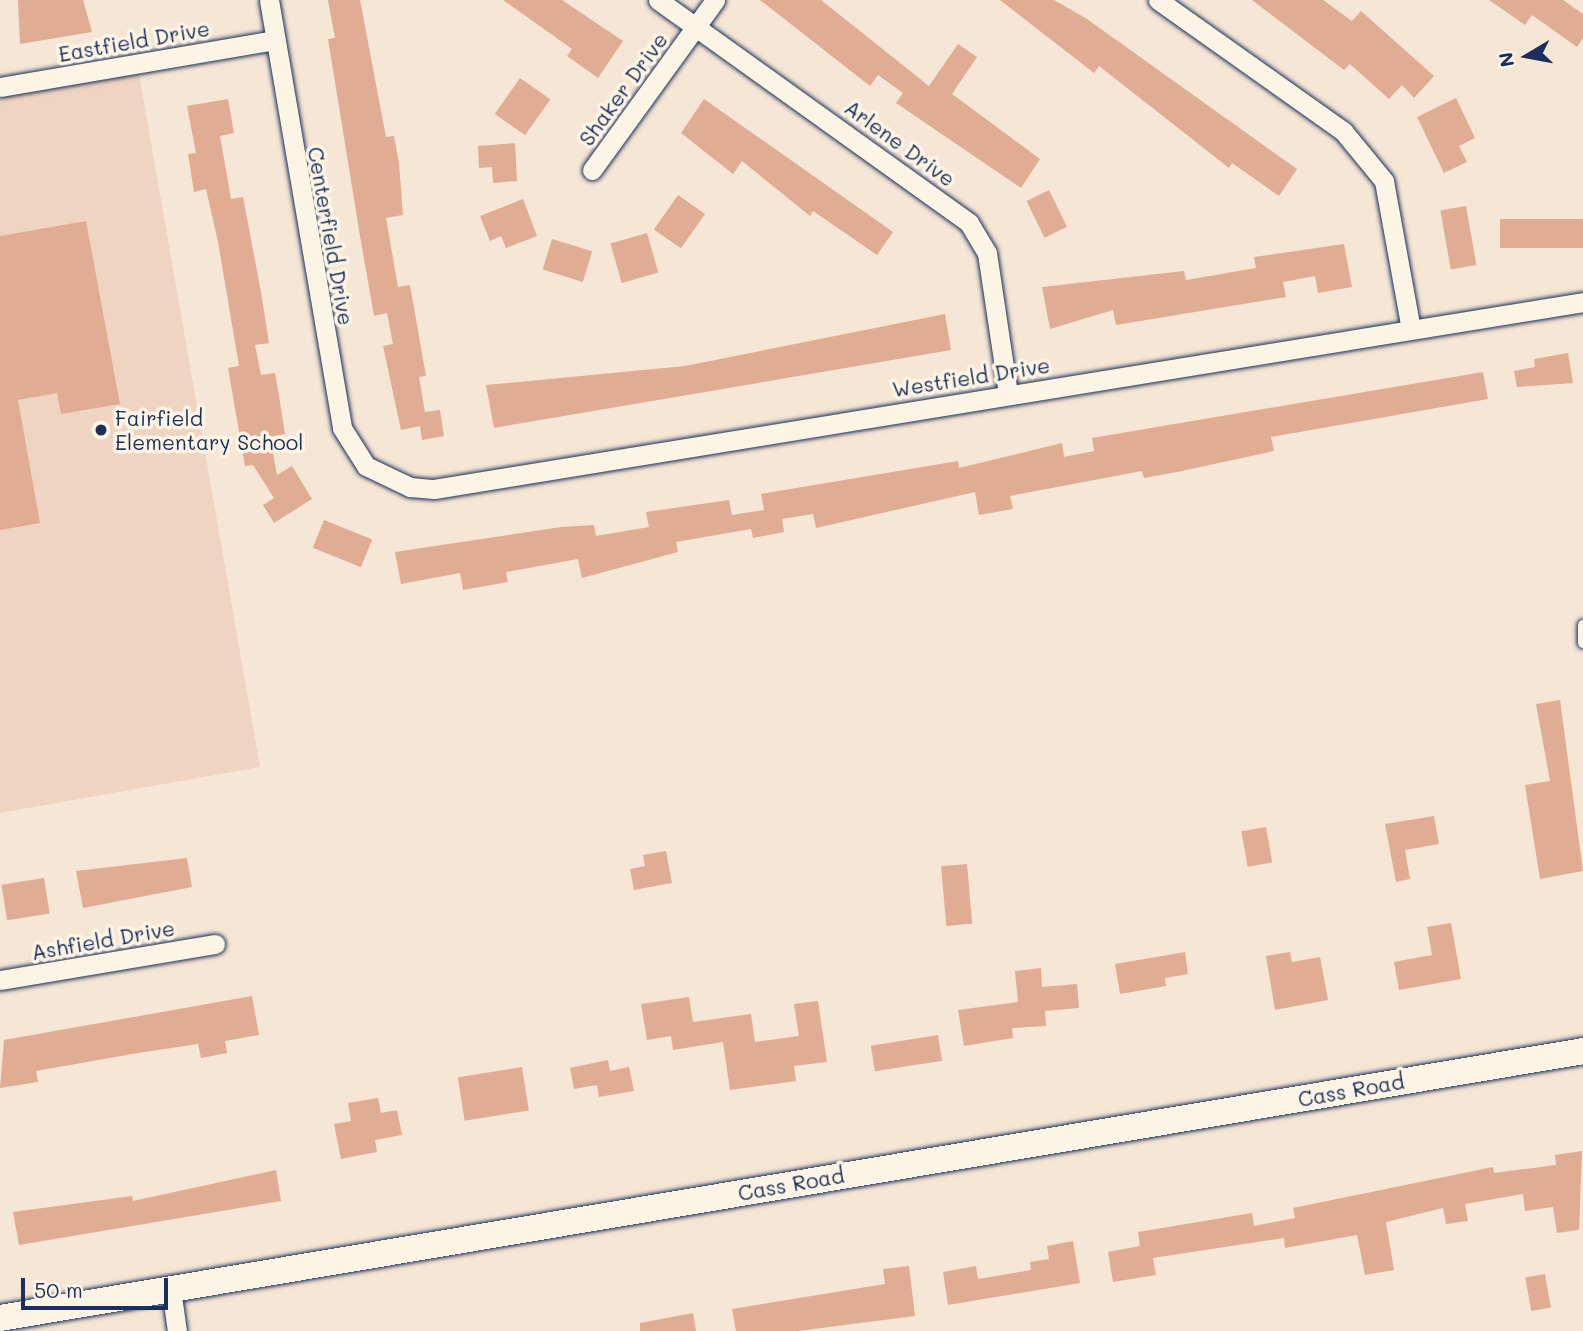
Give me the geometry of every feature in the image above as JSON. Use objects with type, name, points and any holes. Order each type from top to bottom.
[{"type":"street","name":"Centerfield Drive","points":[[269,0],[342,428],[371,470]]},
{"type":"street","name":"Arlene Drive","points":[[658,0],[969,223],[987,253],[1009,394]]},
{"type":"street","name":"Shaker Drive","points":[[592,170],[715,0]]},
{"type":"street","points":[[1158,0],[1343,131],[1384,181],[1410,329]]},
{"type":"street","name":"Eastfield Drive","points":[[0,87],[275,40]]},
{"type":"street","name":"Westfield Drive","points":[[371,470],[410,487],[434,489],[1583,302]]},
{"type":"street","name":"Ashfield Drive","points":[[0,980],[215,944]]},
{"type":"street","name":"Cass Road","points":[[0,1318],[1583,1051]]},
{"type":"street","points":[[171,1289],[177,1331]]},
{"type":"lane","points":[[1583,625],[1583,643]]},
{"type":"shaded area","name":"Fairfield Elementary School","points":[[138,68],[260,767],[0,813],[0,92]]},
{"type":"building","points":[[18,0],[83,0],[92,32],[20,44]]},
{"type":"building","points":[[328,0],[360,0],[386,137],[394,136],[399,163],[403,215],[386,218],[398,287],[410,285],[426,376],[419,377],[425,412],[440,410],[444,436],[422,440],[420,426],[401,430],[383,346],[393,344],[387,313],[374,316],[360,236],[328,39],[335,38]]},
{"type":"building","points":[[503,0],[562,0],[623,41],[598,78],[567,56],[572,49]]},
{"type":"building","points":[[760,0],[821,0],[929,86],[958,44],[977,57],[952,94],[1040,159],[1021,188],[896,103],[903,93],[878,75],[870,86]]},
{"type":"building","points":[[1000,0],[1054,0],[1087,19],[1297,169],[1279,196],[1232,163],[1229,168],[1099,66],[1094,73]]},
{"type":"building","points":[[1252,0],[1323,0],[1352,21],[1361,11],[1434,76],[1414,98],[1402,85],[1389,99],[1350,64],[1344,70]]},
{"type":"building","points":[[1489,0],[1563,0],[1583,14],[1583,38],[1577,47],[1532,15],[1525,25]]},
{"type":"building","points":[[520,78],[550,99],[525,135],[495,114]]},
{"type":"building","points":[[1456,98],[1475,138],[1459,146],[1467,162],[1444,173],[1417,117]]},
{"type":"building","points":[[228,99],[234,133],[220,136],[231,199],[243,197],[269,343],[255,345],[261,375],[275,373],[285,434],[270,437],[277,475],[292,466],[312,499],[274,523],[263,505],[274,498],[253,465],[245,466],[228,368],[239,366],[218,242],[206,189],[194,192],[188,154],[196,153],[187,106]]},
{"type":"building","points":[[704,99],[893,232],[877,255],[813,211],[810,216],[742,161],[733,174],[681,133]]},
{"type":"building","points":[[515,143],[517,181],[493,183],[492,167],[479,168],[478,146]]},
{"type":"building","points":[[1049,190],[1067,227],[1045,238],[1027,201]]},
{"type":"building","points":[[678,195],[705,214],[681,248],[654,229]]},
{"type":"building","points":[[523,199],[537,236],[506,248],[501,236],[490,241],[480,216]]},
{"type":"building","points":[[1466,206],[1476,265],[1451,270],[1440,211]]},
{"type":"building","points":[[1500,219],[1583,219],[1583,248],[1500,248]]},
{"type":"building","points":[[86,221],[120,404],[61,414],[57,393],[18,400],[40,523],[0,530],[0,236]]},
{"type":"building","points":[[647,233],[658,272],[622,283],[610,243]]},
{"type":"building","points":[[552,239],[592,251],[583,282],[543,270]]},
{"type":"building","points":[[1344,244],[1352,287],[1318,293],[1315,276],[1283,282],[1286,297],[1116,325],[1113,310],[1050,329],[1042,287],[1184,271],[1186,280],[1256,268],[1254,257]]},
{"type":"building","points":[[945,314],[951,350],[494,428],[486,385],[685,366]]},
{"type":"building","points":[[1568,353],[1573,383],[1517,387],[1514,371],[1535,367],[1534,359]]},
{"type":"building","points":[[1483,372],[1488,399],[1271,437],[1274,451],[1177,472],[1144,478],[1142,471],[1010,496],[1013,509],[979,515],[975,492],[816,528],[813,514],[782,519],[784,532],[753,538],[751,529],[676,542],[678,552],[582,578],[578,559],[506,572],[508,582],[463,590],[460,573],[401,584],[395,552],[561,527],[594,525],[596,536],[649,527],[646,512],[729,500],[732,515],[764,510],[761,494],[958,461],[959,468],[1062,443],[1064,457],[1094,451],[1092,438]]},
{"type":"building","points":[[324,520],[372,539],[361,567],[313,548]]},
{"type":"building","points":[[1560,700],[1583,871],[1540,879],[1525,785],[1550,781],[1536,704]]},
{"type":"building","points":[[1434,816],[1439,844],[1405,850],[1410,879],[1396,882],[1385,824]]},
{"type":"building","points":[[1266,827],[1272,862],[1248,867],[1241,831]]},
{"type":"building","points":[[666,851],[672,883],[634,890],[630,869],[645,866],[643,855]]},
{"type":"building","points":[[187,858],[192,887],[83,908],[76,871]]},
{"type":"building","points":[[967,864],[972,924],[946,926],[941,866]]},
{"type":"building","points":[[44,878],[50,914],[7,920],[2,885]]},
{"type":"building","points":[[1451,923],[1461,979],[1399,990],[1394,962],[1432,955],[1427,927]]},
{"type":"building","points":[[1185,952],[1188,974],[1165,978],[1166,986],[1120,994],[1115,964]]},
{"type":"building","points":[[1290,952],[1292,962],[1320,957],[1328,1000],[1275,1010],[1266,956]]},
{"type":"building","points":[[1041,968],[1042,987],[1077,984],[1079,1008],[1045,1011],[1046,1026],[1012,1028],[1013,1038],[964,1046],[958,1010],[1018,1002],[1015,971]]},
{"type":"building","points":[[252,996],[259,1035],[225,1041],[227,1053],[201,1058],[198,1044],[138,1053],[36,1071],[38,1082],[0,1088],[4,1040]]},
{"type":"building","points":[[689,997],[693,1022],[751,1014],[755,1042],[799,1036],[794,1004],[818,1001],[827,1062],[794,1066],[796,1081],[730,1090],[723,1042],[673,1050],[671,1036],[647,1040],[641,1004]]},
{"type":"building","points":[[938,1035],[942,1061],[875,1071],[871,1046]]},
{"type":"building","points":[[608,1060],[610,1071],[629,1067],[634,1091],[599,1097],[597,1085],[574,1089],[570,1068]]},
{"type":"building","points":[[522,1067],[529,1110],[465,1121],[458,1077]]},
{"type":"building","points":[[378,1098],[381,1113],[397,1110],[402,1135],[375,1140],[377,1152],[341,1159],[334,1124],[351,1121],[348,1103]]},
{"type":"building","points":[[1582,1151],[1579,1230],[1557,1233],[1553,1207],[1525,1211],[1523,1194],[1465,1204],[1468,1221],[1446,1224],[1443,1208],[1386,1222],[1394,1270],[1365,1275],[1357,1235],[1285,1248],[1284,1238],[1153,1258],[1156,1275],[1113,1282],[1108,1252],[1140,1246],[1138,1232],[1252,1213],[1254,1226],[1295,1218],[1293,1208],[1493,1167],[1494,1173],[1556,1165],[1555,1155]]},
{"type":"building","points":[[276,1170],[281,1201],[19,1245],[13,1212],[132,1196],[133,1201]]},
{"type":"building","points":[[1073,1241],[1080,1283],[948,1305],[943,1272],[976,1266],[978,1279],[1031,1270],[1030,1262],[1049,1259],[1047,1246]]},
{"type":"building","points":[[909,1266],[915,1316],[798,1331],[736,1331],[732,1309],[885,1284],[883,1269]]},
{"type":"building","points":[[1545,1274],[1551,1307],[1531,1311],[1525,1277]]},
{"type":"building","points":[[693,1313],[696,1331],[640,1331],[640,1323]]},
{"type":"place","name":"Fairfield Elementary School","points":[[101,430]]}]
